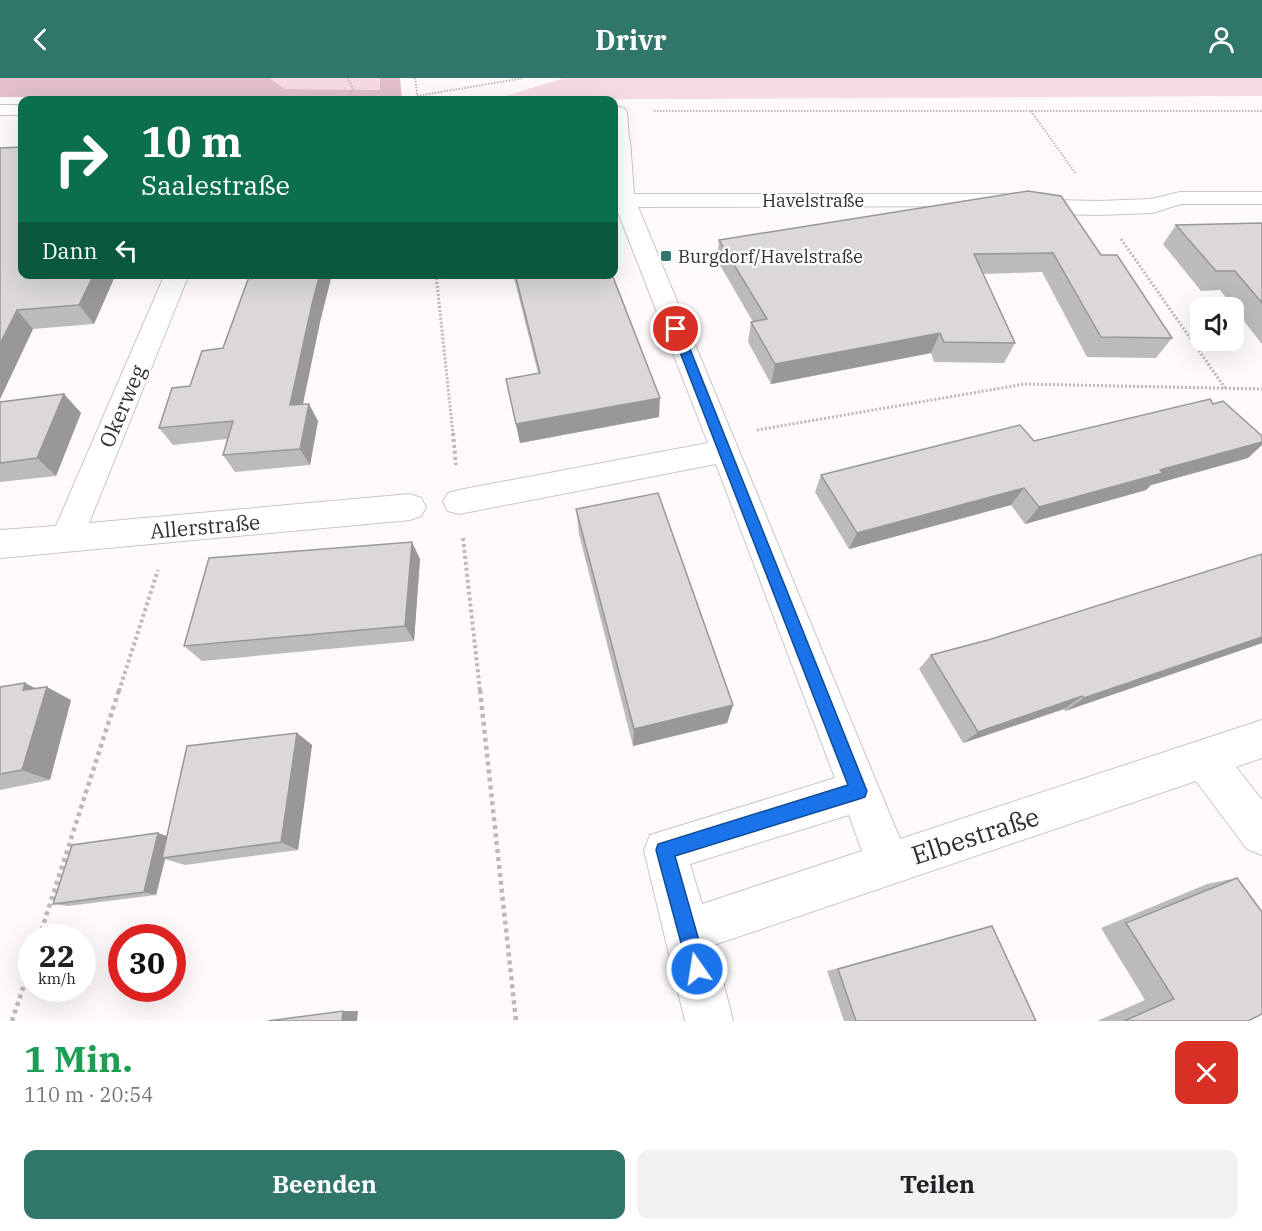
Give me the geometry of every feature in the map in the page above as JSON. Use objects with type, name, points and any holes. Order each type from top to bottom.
[{"type":"street","points":[[618,132],[624,201],[889,864]]},
{"type":"street","name":"Havelstraße","points":[[624,201],[1002,200],[1053,207],[1094,194],[1152,207],[1180,198],[1262,198]]},
{"type":"street","name":"Okerweg","points":[[67,538],[175,279]]},
{"type":"street","points":[[459,502],[723,444]]},
{"type":"street","name":"Allerstraße","points":[[0,544],[410,507]]},
{"type":"street","name":"Elbestraße","points":[[688,931],[1262,739]]},
{"type":"street","points":[[1204,759],[1262,834]]},
{"type":"street","points":[[710,1021],[688,931],[664,850],[859,791]]},
{"type":"lane","points":[[0,110],[18,110]]},
{"type":"path","points":[[348,78],[353,89],[349,96]]},
{"type":"path","points":[[416,78],[417,96]]},
{"type":"path","points":[[428,96],[523,78]]},
{"type":"path","points":[[618,121],[1031,111],[1262,111]]},
{"type":"path","points":[[1031,111],[1094,194],[1226,389]]},
{"type":"path","points":[[437,279],[516,1021]]},
{"type":"path","points":[[723,444],[1025,384],[1262,389]]},
{"type":"path","points":[[44,924],[171,529]]},
{"type":"path","points":[[12,1021],[18,1002]]},
{"type":"shaded area","points":[[0,78],[270,78],[284,89],[380,90],[380,78],[400,78],[402,96],[18,96],[0,97]]},
{"type":"shaded area","points":[[270,78],[380,78],[381,90],[283,89]]},
{"type":"shaded area","points":[[564,78],[1262,78],[1262,96],[618,99],[618,96],[507,96]]},
{"type":"building","points":[[18,147],[18,279],[92,279],[79,305],[17,310],[0,344],[0,148]]},
{"type":"building","points":[[1028,191],[1061,196],[1101,255],[1117,255],[1172,338],[1101,337],[1053,253],[974,254],[1015,343],[944,342],[940,333],[775,364],[751,322],[767,319],[719,240]]},
{"type":"building","points":[[1262,223],[1262,303],[1235,271],[1216,271],[1176,225]]},
{"type":"building","points":[[248,279],[319,279],[290,405],[309,404],[300,449],[223,455],[233,421],[159,428],[172,388],[190,386],[202,351],[223,348]]},
{"type":"building","points":[[516,279],[614,279],[660,398],[516,424],[506,379],[540,373]]},
{"type":"building","points":[[64,394],[37,458],[0,463],[0,402]]},
{"type":"building","points":[[1210,399],[1213,404],[1223,401],[1262,436],[1262,442],[1160,470],[1163,473],[1039,507],[1024,488],[857,533],[821,475],[1020,425],[1034,441]]},
{"type":"building","points":[[658,493],[733,705],[634,729],[576,509]]},
{"type":"building","points":[[412,542],[405,626],[184,646],[209,558]]},
{"type":"building","points":[[1262,554],[1262,637],[978,732],[931,655],[988,640]]},
{"type":"building","points":[[25,683],[23,690],[47,687],[22,770],[0,774],[0,687]]},
{"type":"building","points":[[297,733],[281,842],[162,858],[187,746]]},
{"type":"building","points":[[158,833],[144,892],[53,904],[72,845]]},
{"type":"building","points":[[1237,878],[1262,912],[1262,1014],[1248,1021],[1124,1021],[1174,999],[1126,923]]},
{"type":"building","points":[[992,926],[1036,1021],[856,1021],[838,969]]},
{"type":"building","points":[[343,1011],[342,1021],[268,1021]]},
{"type":"place","name":"Burgdorf/Havelstraße","points":[[666,256]]},
{"type":"route","points":[[676,329],[859,791],[664,850],[697,969]]}]
